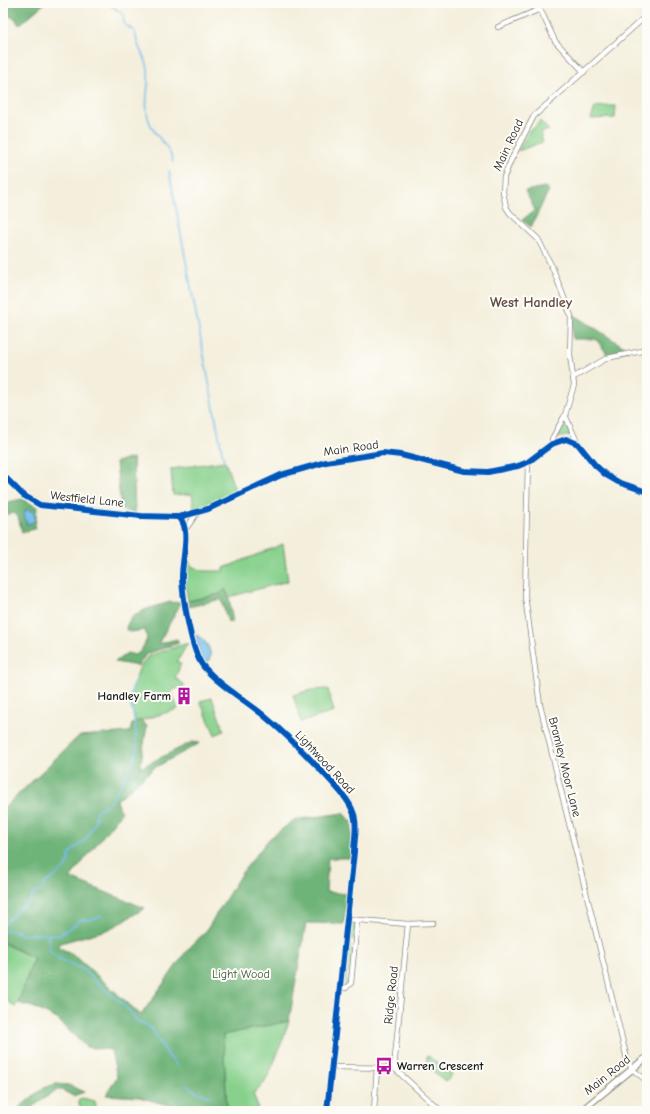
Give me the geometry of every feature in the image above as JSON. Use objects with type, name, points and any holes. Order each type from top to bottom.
[{"type":"main road","name":"Main Road","points":[[581,1111],[647,1057]]},
{"type":"street","points":[[498,27],[538,10],[541,11],[555,41],[584,72]]},
{"type":"street","name":"Main Road","points":[[179,517],[197,513],[281,474],[326,462],[383,453],[401,455],[452,469],[474,472],[504,469],[528,462],[552,444],[552,439],[565,415],[574,385],[570,355],[572,324],[569,310],[553,269],[538,239],[513,217],[506,208],[503,184],[511,160],[531,120],[560,92],[647,15]]},
{"type":"street","points":[[574,377],[607,358],[647,350]]},
{"type":"street","points":[[565,415],[578,444],[595,465],[606,475],[636,489],[647,492]]},
{"type":"street","points":[[552,444],[566,439],[578,444]]},
{"type":"street","name":"Bramley Moor Lane","points":[[528,462],[524,596],[540,705],[627,1060],[632,1069]]},
{"type":"street","name":"Westfield Lane","points":[[3,475],[23,495],[40,505],[141,516],[179,517]]},
{"type":"street","points":[[185,530],[197,513]]},
{"type":"street","name":"Lightwood Road","points":[[179,517],[182,520],[185,530],[182,570],[183,592],[194,648],[199,660],[212,675],[293,742],[338,789],[352,809],[356,826],[327,1111]]},
{"type":"street","points":[[347,919],[408,924],[433,923]]},
{"type":"street","points":[[340,988],[346,988],[351,983],[357,920]]},
{"type":"street","name":"Ridge Road","points":[[394,1068],[408,924]]},
{"type":"street","points":[[331,1067],[394,1068],[441,1111]]},
{"type":"street","points":[[374,1111],[378,1068]]},
{"type":"street","points":[[632,1069],[647,1081]]},
{"type":"green space","points":[[3,3],[45,3],[19,25],[15,18],[3,14]]},
{"type":"green space","points":[[616,106],[615,118],[591,119],[595,107]]},
{"type":"green space","points":[[540,121],[549,130],[540,133],[543,142],[518,151],[530,129],[533,129]]},
{"type":"green space","points":[[545,187],[549,190],[531,227],[522,220],[535,210],[525,191]]},
{"type":"green space","points":[[573,314],[629,350],[608,355],[596,339],[572,339]]},
{"type":"green space","points":[[564,422],[566,422],[571,435],[557,438]]},
{"type":"green space","points":[[133,458],[135,513],[121,510],[116,462]]},
{"type":"green space","points":[[225,461],[236,493],[215,503],[194,509],[192,494],[173,495],[171,469]]},
{"type":"green space","points":[[22,499],[37,507],[35,529],[22,532],[18,517],[14,513],[3,515],[3,503]]},
{"type":"green space","points":[[283,544],[288,581],[229,597],[225,589],[220,594],[188,601],[185,582],[185,560],[188,560],[191,566],[204,571],[224,571],[224,568]]},
{"type":"green space","points":[[225,589],[229,597],[233,622],[228,622],[221,599],[189,607],[188,601],[220,594]]},
{"type":"green space","points":[[170,602],[181,603],[158,644],[177,639],[179,643],[146,654],[138,666],[115,662],[127,653],[135,655],[141,651],[147,639],[145,630],[130,632],[126,629],[132,618],[150,608]]},
{"type":"green space","points":[[188,643],[177,662],[181,664],[175,678],[185,685],[171,691],[178,709],[136,722],[131,707],[131,692],[139,669],[148,656]]},
{"type":"green space","points":[[328,689],[334,712],[301,722],[293,695],[311,690]]},
{"type":"green space","points":[[212,698],[224,731],[215,735],[200,701]]},
{"type":"green space","name":"Light Wood","points":[[141,720],[147,726],[140,768],[192,742],[200,743],[154,768],[117,800],[121,813],[70,878],[145,908],[110,929],[61,943],[58,947],[73,954],[141,1015],[188,949],[206,931],[241,874],[269,839],[294,820],[343,813],[352,822],[351,858],[328,858],[326,892],[347,894],[344,924],[306,923],[289,1021],[223,1035],[227,1110],[189,1111],[139,1097],[106,1095],[117,1077],[111,1050],[86,1047],[57,1019],[33,1007],[18,1003],[34,958],[3,943],[3,809],[79,736],[130,732],[132,724]]},
{"type":"green space","points":[[352,922],[355,925],[354,939],[350,940],[350,948],[353,950],[350,971],[347,972],[347,980],[349,982],[348,985],[344,987],[350,923]]},
{"type":"green space","points":[[3,943],[34,958],[18,1003],[15,1007],[3,997]]},
{"type":"green space","points":[[289,1021],[270,1072],[259,1089],[253,1093],[258,1108],[245,1111],[227,1110],[223,1035]]},
{"type":"green space","points":[[427,1055],[452,1075],[446,1082],[427,1066]]},
{"type":"green space","points":[[56,1084],[68,1085],[85,1092],[73,1096],[62,1090],[56,1090],[27,1111],[15,1111],[43,1088]]},
{"type":"green space","points":[[82,1098],[95,1101],[97,1111],[81,1111],[78,1101]]},
{"type":"water","points":[[26,509],[34,512],[35,521],[27,525],[24,514]]},
{"type":"water","points":[[196,635],[204,640],[209,648],[210,656],[206,664],[201,657],[195,637]]},
{"type":"waterway","points":[[108,3],[124,15],[123,19],[125,24],[135,32],[138,45],[146,60],[148,69],[147,115],[151,127],[169,151],[173,162]]},
{"type":"waterway","points":[[169,171],[224,462]]},
{"type":"waterway","points":[[3,925],[20,908],[30,902],[32,895],[37,892],[41,892],[46,881],[49,881],[65,868],[69,861],[69,855],[85,841],[95,822],[96,811],[109,803],[133,763],[137,751],[135,724],[130,696],[135,679]]},
{"type":"waterway","points":[[3,930],[16,931],[23,935],[53,934],[58,936],[80,920],[88,920],[102,916]]},
{"type":"waterway","points":[[48,935],[50,951],[58,958],[82,969],[128,1009],[137,1021],[151,1028],[165,1051],[177,1066]]},
{"type":"waterway","points":[[186,1085],[195,1091],[210,1097]]},
{"type":"cycle path","points":[[3,475],[23,495],[40,505],[141,516],[179,517],[208,509],[281,475],[326,462],[383,453],[401,455],[464,471],[488,472],[518,466],[528,462],[552,444],[566,439],[578,444],[595,465],[606,475],[618,482],[647,492]]},
{"type":"cycle path","points":[[179,517],[183,522],[185,529],[182,579],[188,624],[195,649],[203,666],[216,679],[280,729],[321,770],[349,803],[354,813],[356,827],[354,852],[327,1111]]},
{"type":"place","name":"Handley Farm","points":[[184,696]]},
{"type":"place","name":"Warren Crescent","points":[[384,1066]]},
{"type":"district","name":"West Handley","points":[[531,302]]}]
